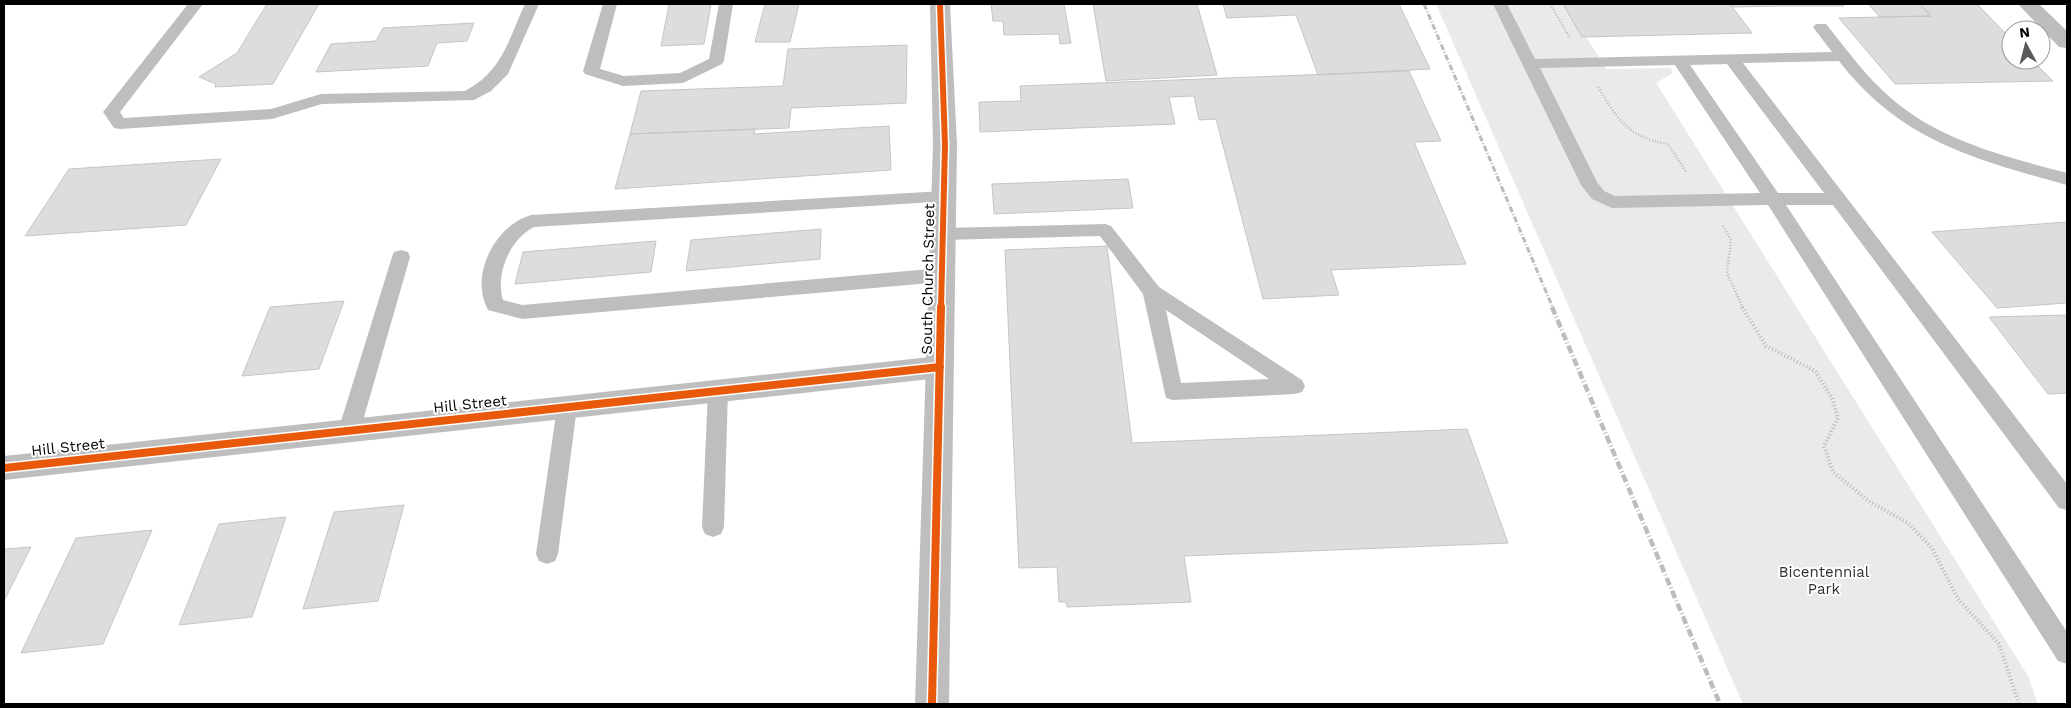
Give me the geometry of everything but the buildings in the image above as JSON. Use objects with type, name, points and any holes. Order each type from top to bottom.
[{"type":"main road","points":[[2028,4],[2067,42]]},
{"type":"street","name":"South Church Street","points":[[932,704],[944,234],[945,145],[940,4]]},
{"type":"street","name":"Hill Street","points":[[4,468],[940,367]]},
{"type":"lane","points":[[196,4],[111,112],[120,124],[272,114],[321,99],[468,96],[485,87],[502,71],[532,4]]},
{"type":"lane","points":[[610,4],[591,71],[623,82],[683,78],[716,61],[726,4]]},
{"type":"lane","points":[[1500,4],[1590,185],[1598,195],[1612,202],[1626,203],[1704,199],[1840,199]]},
{"type":"lane","points":[[1821,27],[1863,80],[1897,111],[1945,140],[2011,164],[2067,179]]},
{"type":"lane","points":[[1529,64],[1844,56]]},
{"type":"lane","points":[[1732,59],[1840,199],[2067,501]]},
{"type":"lane","points":[[1679,60],[1774,200],[2067,653]]},
{"type":"lane","points":[[942,275],[522,312],[495,306],[490,289],[495,265],[505,241],[517,228],[531,221],[944,197]]},
{"type":"lane","points":[[944,234],[1105,230],[1152,292],[1295,386],[1174,392],[1152,292]]},
{"type":"lane","points":[[349,431],[401,257]]},
{"type":"lane","points":[[714,527],[718,391]]},
{"type":"lane","points":[[547,554],[567,407]]},
{"type":"path","points":[[1550,4],[1612,111],[1633,135],[1653,143],[1668,144],[1731,240],[1727,273],[1745,312],[1766,346],[1815,371],[1832,398],[1838,418],[1824,446],[1833,472],[1870,502],[1908,523],[1932,548],[1958,599],[1999,644],[2019,704]]},
{"type":"green space","name":"Bicentennial Park","points":[[1436,4],[1566,4],[1606,69],[1670,68],[1673,73],[1656,83],[2028,676],[2038,704],[1743,704]]},
{"type":"railway","points":[[1424,4],[1553,308]]},
{"type":"railway","points":[[1552,307],[1720,704]]},
{"type":"cycle path","points":[[932,704],[945,145],[940,4]]},
{"type":"cycle path","points":[[4,468],[940,367]]}]
